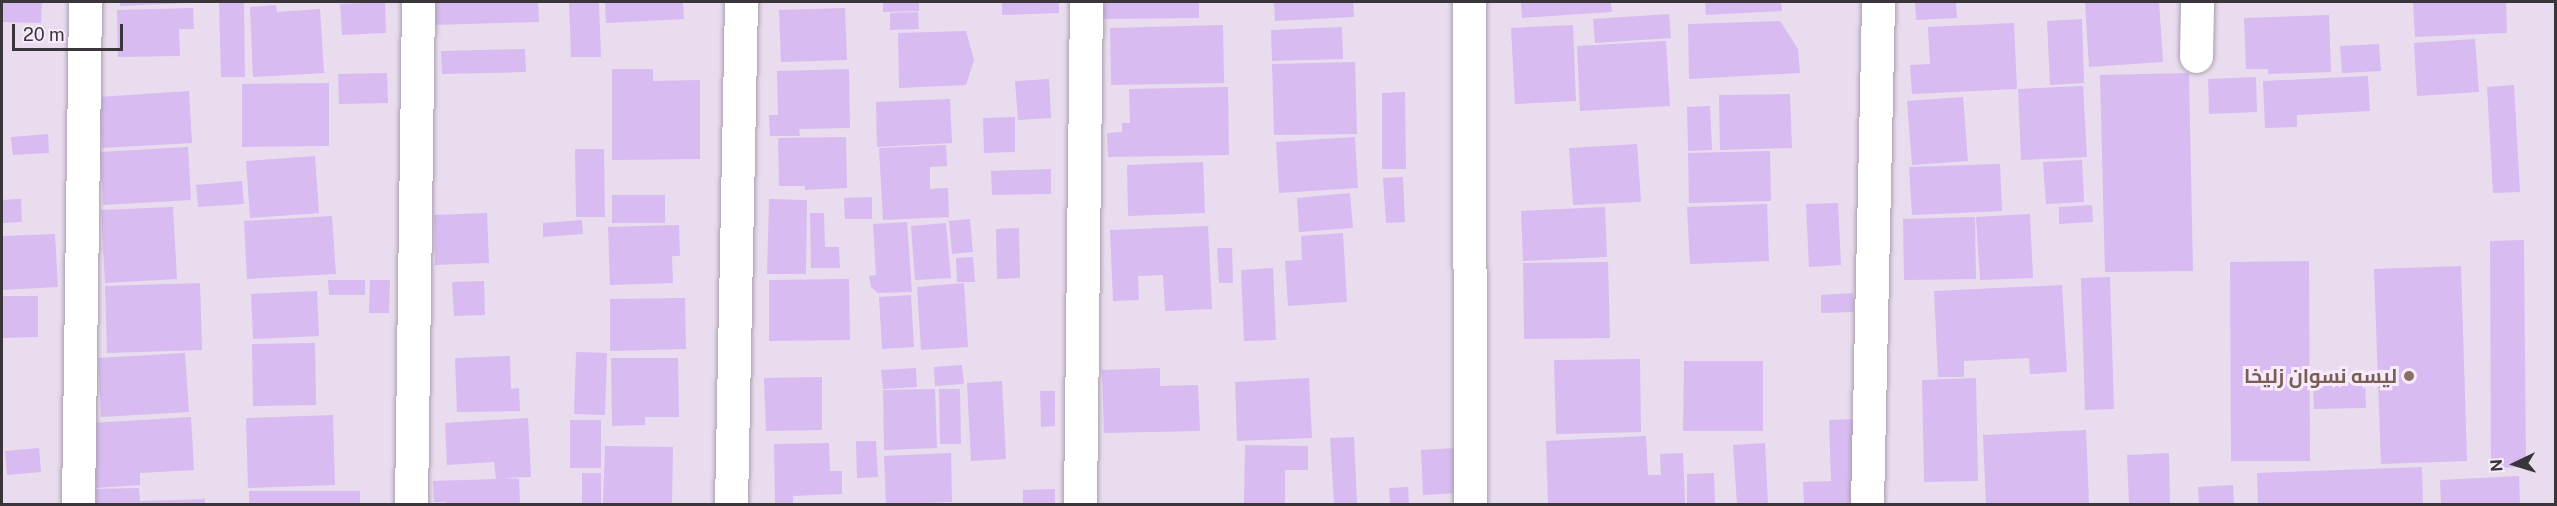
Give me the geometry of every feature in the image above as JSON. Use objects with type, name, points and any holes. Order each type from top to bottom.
[{"type":"street","points":[[78,504],[86,2]]},
{"type":"street","points":[[411,504],[418,2]]},
{"type":"street","points":[[732,504],[741,2]]},
{"type":"street","points":[[1080,504],[1086,2]]},
{"type":"street","points":[[1469,2],[1470,504]]},
{"type":"street","points":[[1868,504],[1878,2]]},
{"type":"street","points":[[2196,57],[2197,2]]},
{"type":"building","points":[[3,2],[42,2],[41,23],[3,22]]},
{"type":"building","points":[[120,2],[187,2],[187,3],[120,6]]},
{"type":"building","points":[[219,2],[244,2],[245,77],[221,77]]},
{"type":"building","points":[[385,2],[386,33],[342,35],[340,4]]},
{"type":"building","points":[[431,2],[538,2],[539,22],[432,25]]},
{"type":"building","points":[[569,2],[599,2],[601,57],[571,57]]},
{"type":"building","points":[[605,2],[683,2],[684,19],[606,23]]},
{"type":"building","points":[[883,2],[919,2],[919,11],[883,12]]},
{"type":"building","points":[[1002,2],[1059,2],[1059,13],[1002,15]]},
{"type":"building","points":[[1102,2],[1199,2],[1199,18],[1102,19]]},
{"type":"building","points":[[1274,2],[1353,2],[1354,17],[1275,21]]},
{"type":"building","points":[[1521,2],[1611,2],[1612,12],[1522,18]]},
{"type":"building","points":[[1705,2],[1781,2],[1782,11],[1706,15]]},
{"type":"building","points":[[1915,2],[1956,2],[1957,18],[1916,20]]},
{"type":"building","points":[[2085,2],[2159,2],[2163,62],[2089,67]]},
{"type":"building","points":[[2413,2],[2506,2],[2507,33],[2415,37]]},
{"type":"building","points":[[276,5],[277,12],[320,9],[324,73],[253,77],[250,7]]},
{"type":"building","points":[[193,8],[194,29],[179,29],[180,56],[118,57],[117,10]]},
{"type":"building","points":[[845,8],[847,60],[781,62],[779,10]]},
{"type":"building","points":[[918,12],[919,29],[890,30],[890,13]]},
{"type":"building","points":[[1669,14],[1671,38],[1595,43],[1593,19]]},
{"type":"building","points":[[2329,15],[2331,72],[2268,74],[2268,69],[2246,69],[2244,18]]},
{"type":"building","points":[[2082,19],[2084,83],[2050,85],[2047,21]]},
{"type":"building","points":[[1780,21],[1798,49],[1800,73],[1689,79],[1688,24]]},
{"type":"building","points":[[2014,23],[2017,89],[1912,94],[1910,65],[1930,64],[1928,27]]},
{"type":"building","points":[[1223,25],[1224,83],[1111,85],[1110,28]]},
{"type":"building","points":[[1573,25],[1576,101],[1515,104],[1511,28]]},
{"type":"building","points":[[1342,27],[1343,59],[1272,61],[1271,30]]},
{"type":"building","points":[[966,31],[974,60],[966,85],[899,88],[898,33]]},
{"type":"building","points":[[2475,39],[2479,92],[2417,96],[2414,43]]},
{"type":"building","points":[[1666,41],[1670,106],[1580,111],[1577,46]]},
{"type":"building","points":[[2379,44],[2381,71],[2342,73],[2340,46]]},
{"type":"building","points":[[525,49],[526,72],[442,74],[441,51]]},
{"type":"building","points":[[1355,62],[1357,134],[1274,135],[1272,64]]},
{"type":"building","points":[[612,69],[653,69],[653,81],[700,80],[700,159],[612,160]]},
{"type":"building","points":[[849,69],[850,128],[799,129],[800,136],[770,136],[769,115],[778,115],[777,71]]},
{"type":"building","points":[[387,73],[388,103],[339,104],[338,74]]},
{"type":"building","points":[[2189,73],[2193,271],[2105,272],[2100,75]]},
{"type":"building","points":[[2368,76],[2370,111],[2297,115],[2297,127],[2265,128],[2263,81]]},
{"type":"building","points":[[2256,77],[2257,112],[2209,114],[2208,79]]},
{"type":"building","points":[[1049,79],[1051,118],[1018,120],[1015,81]]},
{"type":"building","points":[[329,83],[329,146],[242,147],[242,84]]},
{"type":"building","points":[[2514,85],[2520,192],[2493,193],[2487,87]]},
{"type":"building","points":[[2083,86],[2087,157],[2021,160],[2018,89]]},
{"type":"building","points":[[1228,87],[1229,155],[1108,157],[1107,133],[1122,132],[1122,123],[1130,123],[1129,89]]},
{"type":"building","points":[[189,91],[192,143],[102,148],[99,97]]},
{"type":"building","points":[[1405,92],[1406,169],[1382,169],[1382,93]]},
{"type":"building","points":[[1790,94],[1792,148],[1720,150],[1719,95]]},
{"type":"building","points":[[1963,97],[1968,161],[1912,165],[1907,101]]},
{"type":"building","points":[[950,99],[952,143],[877,147],[876,102]]},
{"type":"building","points":[[1710,106],[1712,150],[1688,151],[1687,107]]},
{"type":"building","points":[[1015,117],[1015,152],[984,153],[983,118]]},
{"type":"building","points":[[48,134],[49,153],[13,155],[11,137]]},
{"type":"building","points":[[846,137],[847,188],[805,190],[805,186],[779,186],[778,138]]},
{"type":"building","points":[[1355,137],[1358,188],[1279,193],[1276,142]]},
{"type":"building","points":[[1637,144],[1641,202],[1573,205],[1569,148]]},
{"type":"building","points":[[946,145],[947,166],[930,167],[930,189],[948,188],[949,217],[883,220],[879,148]]},
{"type":"building","points":[[188,147],[191,200],[103,205],[100,152]]},
{"type":"building","points":[[575,149],[604,149],[605,217],[576,217]]},
{"type":"building","points":[[1770,151],[1771,201],[1689,203],[1688,153]]},
{"type":"building","points":[[315,156],[319,213],[250,218],[246,161]]},
{"type":"building","points":[[2082,160],[2084,202],[2046,204],[2043,162]]},
{"type":"building","points":[[1203,162],[1205,213],[1128,216],[1127,165]]},
{"type":"building","points":[[2000,164],[2002,211],[1912,215],[1909,167]]},
{"type":"building","points":[[1051,169],[1051,194],[992,195],[991,171]]},
{"type":"building","points":[[1403,177],[1405,222],[1386,223],[1383,178]]},
{"type":"building","points":[[242,181],[244,204],[198,207],[196,185]]},
{"type":"building","points":[[1350,193],[1353,228],[1299,232],[1297,198]]},
{"type":"building","points":[[612,195],[665,195],[665,223],[612,223]]},
{"type":"building","points":[[872,197],[872,219],[845,219],[844,198]]},
{"type":"building","points":[[21,199],[22,222],[2,223],[2,200]]},
{"type":"building","points":[[769,199],[807,200],[806,274],[767,274]]},
{"type":"building","points":[[1838,203],[1841,265],[1809,267],[1806,204]]},
{"type":"building","points":[[1767,204],[1769,261],[1690,264],[1687,207]]},
{"type":"building","points":[[2092,205],[2093,222],[2059,224],[2059,207]]},
{"type":"building","points":[[173,207],[177,279],[105,283],[101,210]]},
{"type":"building","points":[[1605,207],[1607,257],[1523,261],[1521,211]]},
{"type":"building","points":[[487,213],[489,263],[435,265],[434,215]]},
{"type":"building","points":[[810,213],[824,213],[825,247],[839,247],[840,268],[811,268]]},
{"type":"building","points":[[2030,214],[2033,278],[1980,280],[1976,217]]},
{"type":"building","points":[[332,216],[336,274],[247,279],[244,221]]},
{"type":"building","points":[[1975,217],[1976,279],[1904,280],[1903,219]]},
{"type":"building","points":[[970,219],[973,252],[952,254],[949,221]]},
{"type":"building","points":[[582,220],[583,234],[543,237],[543,223]]},
{"type":"building","points":[[907,222],[912,292],[878,293],[871,287],[869,276],[876,275],[873,224]]},
{"type":"building","points":[[946,223],[951,278],[915,280],[911,226]]},
{"type":"building","points":[[679,225],[680,256],[672,256],[673,283],[610,285],[608,227]]},
{"type":"building","points":[[1208,226],[1212,309],[1165,311],[1163,275],[1138,276],[1139,300],[1113,301],[1110,230]]},
{"type":"building","points":[[1019,228],[1020,278],[997,279],[996,229]]},
{"type":"building","points":[[1343,233],[1347,302],[1288,306],[1285,261],[1302,260],[1301,236]]},
{"type":"building","points":[[55,234],[58,287],[2,290],[2,236]]},
{"type":"building","points":[[2524,240],[2526,467],[2491,468],[2490,241]]},
{"type":"building","points":[[1217,248],[1232,248],[1233,283],[1219,283]]},
{"type":"building","points":[[973,257],[975,282],[957,282],[956,258]]},
{"type":"building","points":[[2309,261],[2310,461],[2231,461],[2230,262]]},
{"type":"building","points":[[1608,262],[1610,338],[1524,339],[1523,263]]},
{"type":"building","points":[[2461,266],[2467,461],[2381,464],[2374,269]]},
{"type":"building","points":[[1273,268],[1276,340],[1244,341],[1241,270]]},
{"type":"building","points":[[2110,277],[2114,409],[2085,410],[2081,278]]},
{"type":"building","points":[[849,279],[850,340],[769,341],[769,280]]},
{"type":"building","points":[[328,280],[365,280],[365,295],[329,295]]},
{"type":"building","points":[[370,280],[390,280],[389,313],[369,313]]},
{"type":"building","points":[[484,281],[485,315],[454,316],[452,282]]},
{"type":"building","points":[[200,283],[202,350],[107,353],[105,286]]},
{"type":"building","points":[[964,283],[968,347],[921,350],[917,287]]},
{"type":"building","points":[[2062,285],[2067,372],[2030,374],[2029,358],[1964,361],[1964,377],[1938,377],[1934,291]]},
{"type":"building","points":[[317,291],[319,336],[253,339],[251,294]]},
{"type":"building","points":[[1853,293],[1854,312],[1821,313],[1821,295]]},
{"type":"building","points":[[911,295],[914,347],[882,349],[879,297]]},
{"type":"building","points":[[2,296],[38,296],[38,337],[2,338]]},
{"type":"building","points":[[685,298],[686,349],[610,351],[610,299]]},
{"type":"building","points":[[315,343],[316,405],[253,406],[252,344]]},
{"type":"building","points":[[576,352],[607,353],[605,415],[574,414]]},
{"type":"building","points":[[185,353],[189,412],[101,417],[98,358]]},
{"type":"building","points":[[510,356],[511,389],[519,388],[520,411],[457,412],[455,358]]},
{"type":"building","points":[[611,358],[678,358],[679,417],[645,417],[645,425],[612,426]]},
{"type":"building","points":[[1640,359],[1641,432],[1556,434],[1554,360]]},
{"type":"building","points":[[1684,361],[1763,361],[1763,431],[1683,431]]},
{"type":"building","points":[[962,365],[964,384],[935,386],[934,367]]},
{"type":"building","points":[[916,368],[917,387],[883,389],[881,370]]},
{"type":"building","points":[[1160,368],[1160,386],[1198,385],[1200,431],[1104,433],[1102,370]]},
{"type":"building","points":[[822,377],[822,430],[766,431],[764,378]]},
{"type":"building","points":[[1309,378],[1312,438],[1237,441],[1235,382]]},
{"type":"building","points":[[1976,378],[1978,481],[1924,482],[1922,380]]},
{"type":"building","points":[[1002,381],[1006,459],[971,461],[967,383]]},
{"type":"building","points":[[2365,382],[2366,408],[2314,409],[2313,384]]},
{"type":"building","points":[[935,389],[937,448],[884,450],[883,390]]},
{"type":"building","points":[[939,389],[960,389],[961,444],[940,444]]},
{"type":"building","points":[[1040,391],[1055,391],[1055,426],[1041,427]]},
{"type":"building","points":[[333,415],[335,485],[248,488],[246,418]]},
{"type":"building","points":[[191,417],[194,470],[140,473],[140,485],[96,488],[92,423]]},
{"type":"building","points":[[528,418],[531,477],[502,478],[519,479],[520,504],[434,502],[433,481],[496,479],[494,462],[447,465],[445,423]]},
{"type":"building","points":[[1853,419],[1855,504],[1804,504],[1803,482],[1831,481],[1829,420]]},
{"type":"building","points":[[570,420],[601,420],[601,468],[570,468]]},
{"type":"building","points":[[2086,430],[2089,504],[1986,504],[1983,435]]},
{"type":"building","points":[[1646,436],[1648,475],[1661,475],[1660,454],[1683,453],[1685,504],[1548,504],[1546,441]]},
{"type":"building","points":[[1354,437],[1357,504],[1334,504],[1330,438]]},
{"type":"building","points":[[856,441],[876,441],[878,477],[857,478]]},
{"type":"building","points":[[829,443],[830,471],[842,471],[842,494],[793,496],[793,503],[775,503],[774,444]]},
{"type":"building","points":[[1765,443],[1768,504],[1737,504],[1733,445]]},
{"type":"building","points":[[1245,445],[1308,446],[1308,470],[1285,470],[1285,504],[1244,504]]},
{"type":"building","points":[[605,446],[673,447],[672,504],[603,504]]},
{"type":"building","points":[[39,448],[41,472],[7,475],[5,451]]},
{"type":"building","points":[[1456,448],[1458,493],[1423,495],[1421,450]]},
{"type":"building","points":[[951,453],[952,502],[886,504],[884,456]]},
{"type":"building","points":[[2169,453],[2170,504],[2129,504],[2127,455]]},
{"type":"building","points":[[2422,467],[2423,504],[2258,504],[2257,473]]},
{"type":"building","points":[[582,473],[601,473],[601,504],[582,504]]},
{"type":"building","points":[[1714,473],[1715,504],[1687,504],[1687,474]]},
{"type":"building","points":[[2519,476],[2520,504],[2441,504],[2440,480]]},
{"type":"building","points":[[2233,485],[2234,504],[2199,504],[2198,487]]},
{"type":"building","points":[[1408,487],[1409,504],[1390,504],[1389,488]]},
{"type":"building","points":[[139,488],[140,501],[205,499],[205,504],[96,504],[95,489]]},
{"type":"building","points":[[1055,489],[1055,504],[1023,504],[1023,490]]},
{"type":"building","points":[[249,491],[360,491],[360,504],[249,504]]},
{"type":"place","name":"لیسه نسوان زلیخا","points":[[2409,376]]}]
